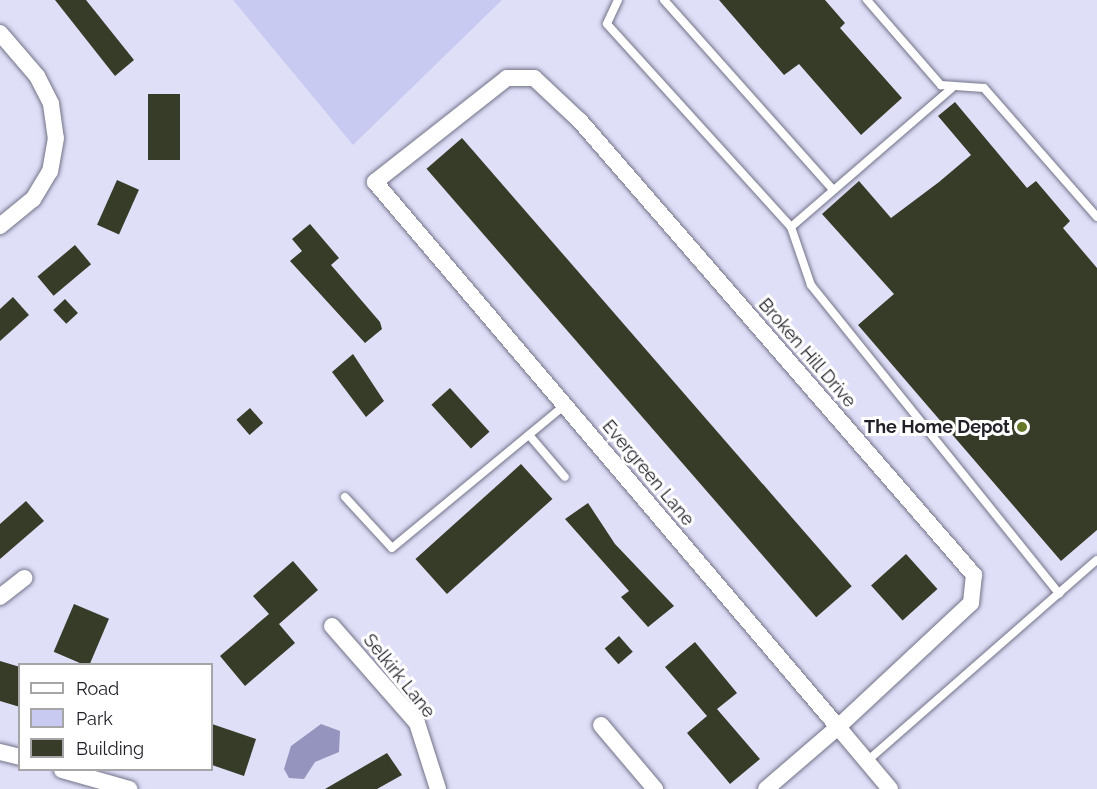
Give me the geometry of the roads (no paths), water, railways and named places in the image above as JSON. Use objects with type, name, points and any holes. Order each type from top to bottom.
[{"type":"street","points":[[0,33],[37,76],[51,104],[56,138],[50,171],[33,199],[0,226]]},
{"type":"street","name":"Broken Hill Drive","points":[[375,182],[507,78],[534,78],[580,121],[974,575],[971,603],[838,727],[766,789]]},
{"type":"street","name":"Evergreen Lane","points":[[375,182],[890,789]]},
{"type":"street","points":[[0,597],[24,578]]},
{"type":"street","name":"Selkirk Lane","points":[[332,626],[417,723],[438,789]]},
{"type":"street","points":[[601,724],[655,789]]},
{"type":"street","points":[[0,752],[18,756]]},
{"type":"street","points":[[66,771],[129,789]]},
{"type":"lane","points":[[618,0],[607,24],[792,227],[811,285],[1059,594]]},
{"type":"lane","points":[[664,0],[833,190]]},
{"type":"lane","points":[[867,0],[919,64],[941,85],[952,88],[984,88],[1097,217]]},
{"type":"lane","points":[[792,227],[952,88]]},
{"type":"lane","points":[[345,496],[392,548],[565,405]]},
{"type":"lane","points":[[529,435],[565,477]]},
{"type":"lane","points":[[867,761],[1097,560]]},
{"type":"place","name":"The Home Depot","points":[[1022,427]]}]
